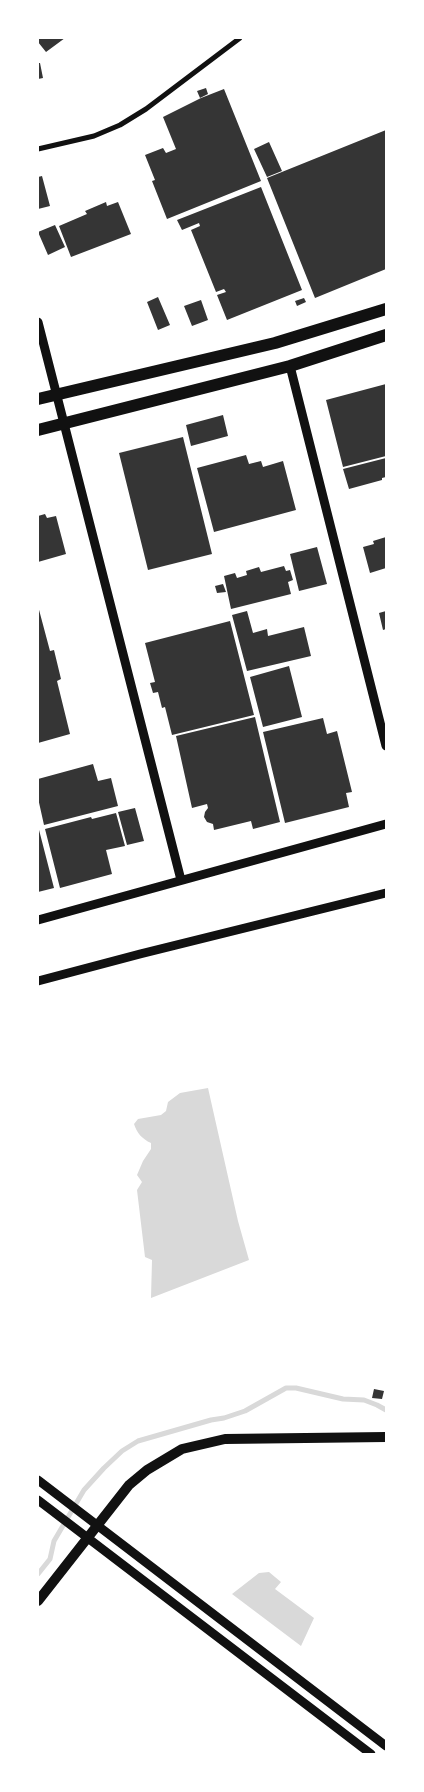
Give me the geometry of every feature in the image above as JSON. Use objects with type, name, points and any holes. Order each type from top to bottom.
[{"type":"main road","points":[[38,399],[275,343],[386,309]]},
{"type":"main road","points":[[38,430],[290,366],[386,335]]},
{"type":"main road","points":[[38,1601],[129,1485],[147,1470],[182,1449],[225,1439],[386,1437]]},
{"type":"street","points":[[38,150],[94,136],[120,125],[146,109],[240,38]]},
{"type":"street","points":[[38,322],[181,880]]},
{"type":"street","points":[[290,366],[386,746]]},
{"type":"street","points":[[38,920],[386,824]]},
{"type":"street","points":[[38,981],[386,893]]},
{"type":"street","points":[[38,1480],[386,1746]]},
{"type":"street","points":[[38,1500],[371,1754]]},
{"type":"shaded area","points":[[208,1088],[238,1221],[249,1260],[151,1298],[152,1260],[145,1257],[137,1190],[142,1182],[137,1175],[151,1149],[151,1143],[140,1135],[134,1124],[138,1119],[161,1115],[166,1111],[168,1102],[180,1093]]},
{"type":"shaded area","points":[[269,1572],[281,1582],[275,1589],[314,1618],[301,1646],[232,1594],[259,1573]]},
{"type":"building","points":[[38,38],[65,38],[46,52],[38,42]]},
{"type":"building","points":[[38,63],[40,63],[43,78],[38,79]]},
{"type":"building","points":[[206,88],[208,94],[200,98],[197,91]]},
{"type":"building","points":[[224,89],[261,181],[167,219],[152,181],[155,180],[145,155],[163,148],[166,153],[176,149],[163,117]]},
{"type":"building","points":[[386,130],[386,269],[315,298],[267,178]]},
{"type":"building","points":[[269,142],[282,171],[267,177],[254,149]]},
{"type":"building","points":[[42,176],[50,206],[38,209],[38,177]]},
{"type":"building","points":[[261,187],[302,290],[227,320],[217,295],[226,292],[224,289],[216,292],[191,230],[200,226],[199,223],[182,230],[177,220]]},
{"type":"building","points":[[106,202],[107,206],[118,202],[131,234],[71,257],[59,226],[87,214],[85,211]]},
{"type":"building","points":[[55,225],[65,247],[48,255],[38,232]]},
{"type":"building","points":[[158,297],[170,325],[158,330],[147,302]]},
{"type":"building","points":[[304,298],[306,302],[297,306],[295,301]]},
{"type":"building","points":[[201,300],[208,320],[192,326],[184,306]]},
{"type":"building","points":[[386,384],[386,456],[343,467],[326,400]]},
{"type":"building","points":[[223,415],[228,436],[191,446],[186,425]]},
{"type":"building","points":[[183,437],[212,554],[148,570],[119,453]]},
{"type":"building","points":[[246,455],[249,464],[261,461],[263,467],[283,461],[296,510],[214,532],[197,468]]},
{"type":"building","points":[[386,458],[386,477],[382,478],[382,480],[349,489],[343,469]]},
{"type":"building","points":[[45,514],[47,518],[56,516],[66,554],[38,562],[38,516]]},
{"type":"building","points":[[386,537],[386,568],[370,573],[363,547],[374,544],[373,541]]},
{"type":"building","points":[[317,547],[327,584],[299,591],[290,554]]},
{"type":"building","points":[[284,566],[286,571],[290,570],[293,580],[288,582],[291,594],[231,609],[224,576],[235,573],[237,578],[247,575],[246,571],[259,567],[261,572]]},
{"type":"building","points":[[223,584],[226,592],[217,593],[215,586]]},
{"type":"building","points":[[38,606],[50,651],[54,650],[61,679],[57,681],[70,734],[38,743]]},
{"type":"building","points":[[247,611],[253,633],[267,629],[268,636],[304,627],[311,656],[247,671],[232,615]]},
{"type":"building","points":[[386,611],[386,629],[383,630],[379,613]]},
{"type":"building","points":[[230,621],[254,715],[172,735],[165,707],[162,708],[158,692],[153,693],[150,683],[155,682],[145,643]]},
{"type":"building","points":[[289,666],[302,717],[263,727],[250,677]]},
{"type":"building","points":[[255,717],[280,822],[253,829],[251,821],[214,830],[213,824],[207,822],[204,817],[208,808],[207,804],[192,808],[176,736]]},
{"type":"building","points":[[323,718],[327,734],[337,731],[352,792],[346,793],[349,807],[285,823],[263,732]]},
{"type":"building","points":[[93,764],[98,781],[111,778],[118,806],[44,825],[38,798],[38,779]]},
{"type":"building","points":[[135,808],[144,841],[127,845],[118,812]]},
{"type":"building","points":[[116,813],[125,846],[106,850],[112,874],[60,888],[45,829],[91,817],[92,819]]},
{"type":"building","points":[[38,826],[54,888],[38,892]]},
{"type":"building","points":[[374,1389],[384,1391],[382,1399],[372,1398]]},
{"type":"waterway","points":[[38,1574],[50,1559],[54,1541],[84,1490],[122,1451],[138,1441],[245,1411],[286,1388],[296,1388],[343,1399],[364,1400],[386,1410]]}]
